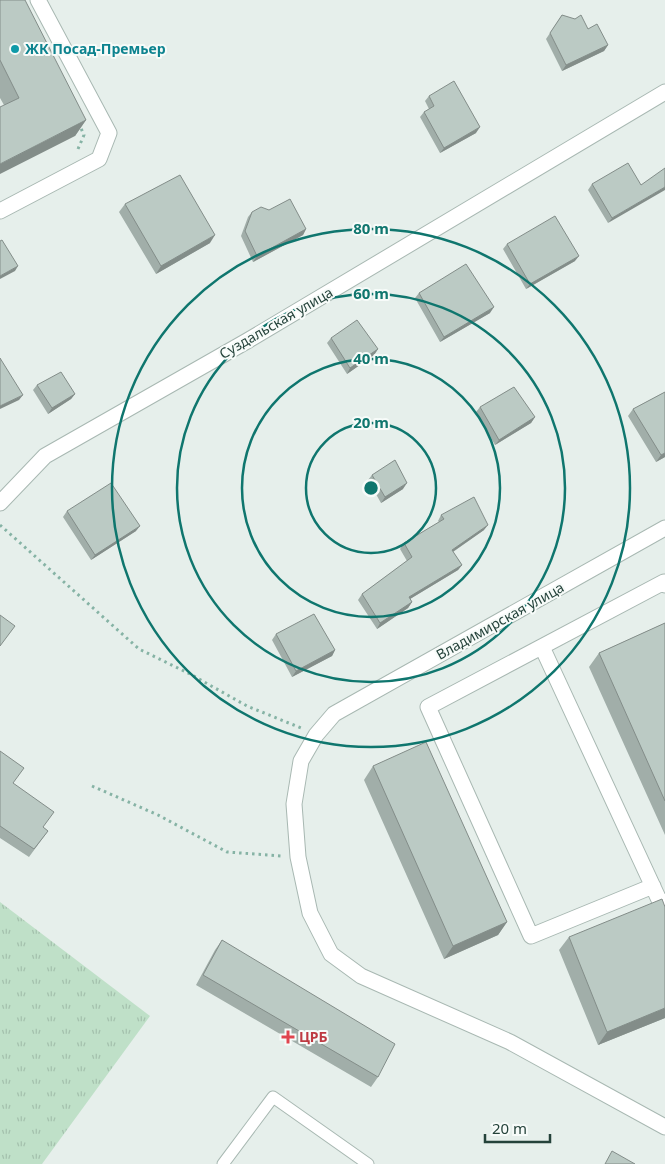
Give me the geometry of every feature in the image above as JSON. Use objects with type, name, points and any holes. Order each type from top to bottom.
[{"type":"street","points":[[0,211],[99,159],[109,133],[38,0]]},
{"type":"street","name":"Суздальская улица","points":[[0,503],[45,456],[247,341],[665,92]]},
{"type":"street","name":"Владимирская улица","points":[[665,528],[334,714],[316,734],[301,761],[294,804],[298,857],[310,913],[330,954],[361,976],[510,1042],[665,1127]]},
{"type":"street","points":[[653,886],[531,936],[428,707],[664,582],[665,585]]},
{"type":"street","points":[[542,647],[661,904],[665,902]]},
{"type":"lane","points":[[223,1164],[273,1097],[368,1164]]},
{"type":"path","points":[[70,154],[79,149],[84,135],[76,118]]},
{"type":"path","points":[[0,525],[139,649],[190,674],[247,706],[316,734]]},
{"type":"path","points":[[92,786],[158,816],[227,852],[298,857]]},
{"type":"green space","points":[[0,902],[150,1016],[42,1164],[0,1164]]},
{"type":"building","name":"ЖК Посад-Премьер","points":[[0,0],[25,0],[86,120],[0,164],[0,107],[19,98],[0,60]]},
{"type":"building","points":[[562,15],[575,19],[581,15],[588,29],[597,24],[608,45],[566,65],[550,33]]},
{"type":"building","points":[[454,81],[480,127],[444,148],[424,112],[434,106],[429,96]]},
{"type":"building","points":[[628,163],[641,185],[665,168],[665,187],[612,218],[592,184]]},
{"type":"building","points":[[180,175],[215,235],[161,266],[125,204]]},
{"type":"building","points":[[290,199],[306,229],[257,256],[245,231],[252,212],[261,207],[269,210]]},
{"type":"building","points":[[555,216],[579,256],[530,284],[507,244]]},
{"type":"building","points":[[2,240],[18,266],[0,276],[0,241]]},
{"type":"building","points":[[466,264],[494,307],[444,337],[419,293]]},
{"type":"building","points":[[357,320],[378,349],[350,368],[331,338]]},
{"type":"building","points":[[0,358],[23,395],[0,406]]},
{"type":"building","points":[[61,372],[75,394],[52,408],[37,385]]},
{"type":"building","points":[[514,387],[535,417],[499,440],[480,407]]},
{"type":"building","points":[[665,392],[665,453],[661,455],[633,409]]},
{"type":"building","points":[[395,460],[407,483],[385,497],[372,475]]},
{"type":"building","points":[[111,483],[140,526],[95,555],[67,511]]},
{"type":"building","points":[[474,497],[488,525],[452,550],[462,565],[409,597],[412,602],[380,623],[362,594],[412,557],[404,543],[444,519],[441,515]]},
{"type":"building","points":[[314,614],[335,650],[296,671],[276,634]]},
{"type":"building","points":[[0,615],[15,626],[0,646]]},
{"type":"building","points":[[665,623],[665,801],[599,653]]},
{"type":"building","points":[[426,742],[507,922],[453,946],[373,766]]},
{"type":"building","points":[[0,751],[24,768],[13,783],[54,812],[43,827],[48,831],[34,849],[0,826]]},
{"type":"building","points":[[662,899],[665,907],[665,1008],[607,1032],[569,937]]},
{"type":"building","points":[[222,940],[395,1044],[378,1077],[203,975]]},
{"type":"building","points":[[612,1151],[635,1164],[605,1164]]},
{"type":"place","name":"ЖК Посад-Премьер","points":[[15,49]]},
{"type":"place","name":"ЦРБ","points":[[288,1037]]}]
